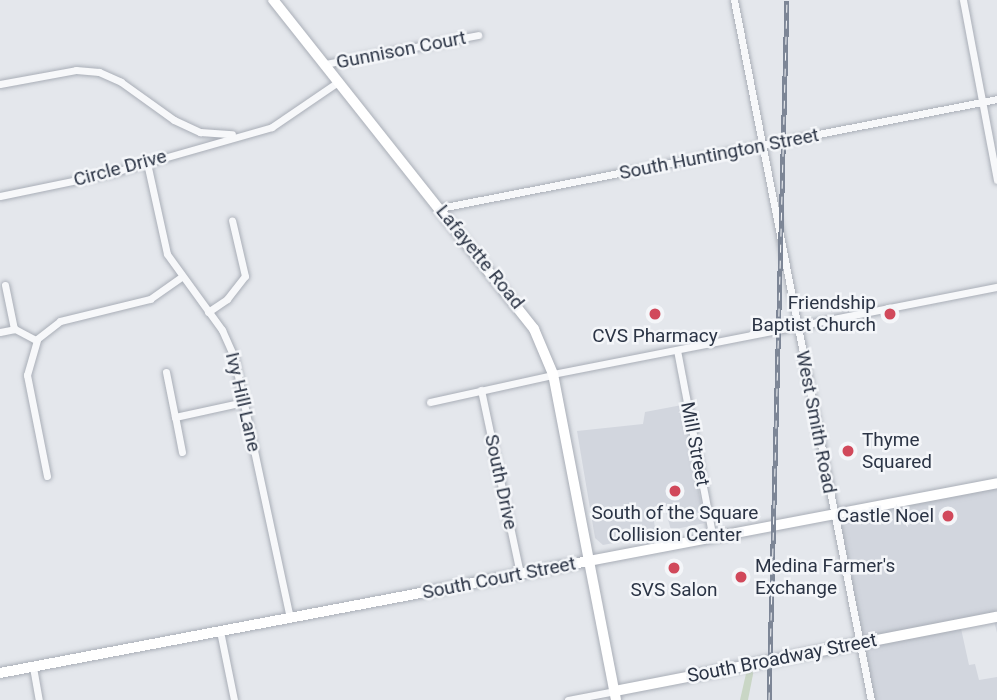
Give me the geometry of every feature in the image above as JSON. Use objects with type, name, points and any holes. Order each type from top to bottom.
[{"type":"highway","name":"South Court Street","points":[[589,561],[997,483]]},
{"type":"highway","points":[[589,561],[615,696]]},
{"type":"main road","name":"Lafayette Road","points":[[273,0],[524,312],[553,374],[589,561]]},
{"type":"main road","name":"South Court Street","points":[[0,673],[589,561]]},
{"type":"main road","name":"South Broadway Street","points":[[615,696],[859,643],[997,617]]},
{"type":"street","name":"West Smith Road","points":[[734,0],[871,700]]},
{"type":"street","points":[[963,0],[997,180]]},
{"type":"street","name":"Gunnison Court","points":[[325,64],[478,35]]},
{"type":"street","name":"Circle Drive","points":[[0,84],[76,70],[99,72],[190,128],[240,135]]},
{"type":"street","name":"Circle Drive","points":[[0,196],[147,163],[286,120],[338,82]]},
{"type":"street","name":"South Huntington Street","points":[[440,208],[997,99]]},
{"type":"street","name":"Ivy Hill Lane","points":[[147,163],[163,244],[181,277],[229,344],[290,618]]},
{"type":"street","points":[[208,312],[227,299],[245,276],[232,220]]},
{"type":"street","points":[[47,476],[27,375],[36,340],[60,321],[150,299],[181,277]]},
{"type":"street","points":[[5,285],[14,329]]},
{"type":"street","points":[[430,402],[553,374],[997,287]]},
{"type":"street","points":[[0,332],[14,329],[36,340]]},
{"type":"street","name":"Mill Street","points":[[677,350],[713,538]]},
{"type":"street","points":[[166,372],[182,452]]},
{"type":"street","name":"South Drive","points":[[481,390],[520,574]]},
{"type":"street","points":[[175,417],[244,402]]},
{"type":"street","points":[[220,631],[234,700]]},
{"type":"street","points":[[33,667],[39,700]]},
{"type":"street","name":"South Broadway Street","points":[[568,700],[615,696]]},
{"type":"shaded area","points":[[682,405],[705,523],[671,530],[666,512],[653,514],[656,535],[603,545],[595,538],[577,431],[643,424],[645,412]]},
{"type":"shaded area","points":[[997,483],[997,633],[993,617],[960,624],[969,665],[975,664],[979,680],[997,677],[997,700],[871,700],[834,515]]},
{"type":"green space","points":[[755,664],[748,700],[740,700],[748,665]]},
{"type":"railway","points":[[769,700],[787,0]]},
{"type":"place","name":"CVS Pharmacy","points":[[655,314]]},
{"type":"place","name":"Friendship Baptist Church","points":[[890,314]]},
{"type":"place","name":"Thyme Squared","points":[[848,451]]},
{"type":"place","name":"South of the Square Collision Center","points":[[675,491]]},
{"type":"place","name":"Castle Noel","points":[[948,516]]},
{"type":"place","name":"SVS Salon","points":[[674,568]]},
{"type":"place","name":"Medina Farmer's Exchange","points":[[741,577]]}]
